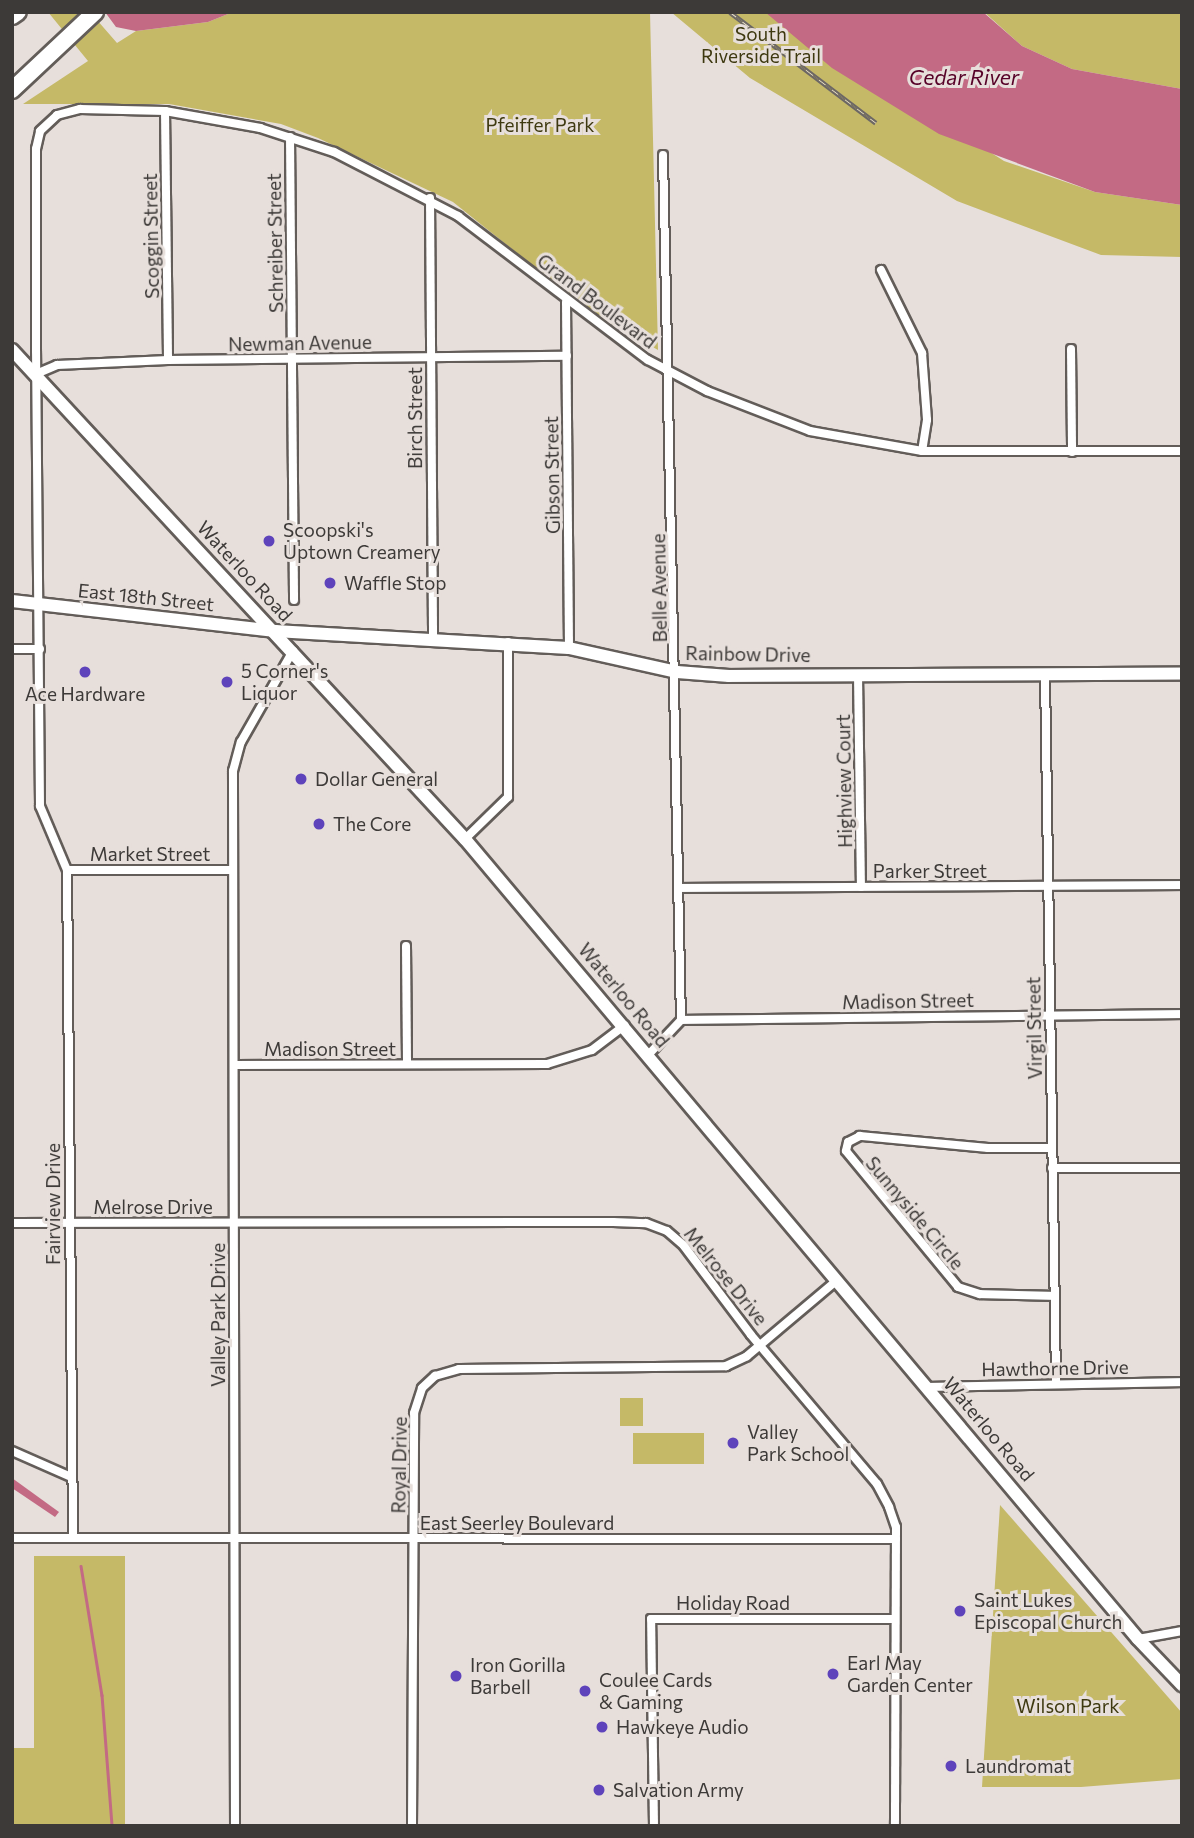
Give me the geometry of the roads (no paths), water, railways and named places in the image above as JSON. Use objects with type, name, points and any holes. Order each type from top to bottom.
[{"type":"highway","points":[[12,16],[18,12]]},
{"type":"highway","points":[[12,90],[95,12]]},
{"type":"main road","name":"Waterloo Road","points":[[12,349],[465,839],[625,1025],[836,1281],[930,1387],[1138,1639],[1182,1685]]},
{"type":"main road","name":"East 18th Street","points":[[12,601],[275,631]]},
{"type":"main road","name":"Rainbow Drive","points":[[275,631],[508,642],[569,648],[677,672],[858,675],[1182,674]]},
{"type":"street","name":"Grand Boulevard","points":[[36,374],[36,149],[40,131],[57,115],[80,109],[165,111],[289,137],[369,167],[430,198],[487,236],[621,344],[670,373],[799,427],[922,451],[1182,451]]},
{"type":"street","name":"Scoggin Street","points":[[165,111],[168,360]]},
{"type":"street","name":"Schreiber Street","points":[[289,137],[295,600]]},
{"type":"street","name":"Belle Avenue","points":[[663,155],[677,672],[681,1020]]},
{"type":"street","name":"Birch Street","points":[[430,198],[433,639]]},
{"type":"street","points":[[881,270],[922,353],[927,419],[922,451]]},
{"type":"street","name":"Gibson Street","points":[[566,302],[569,648]]},
{"type":"street","points":[[1071,349],[1072,452]]},
{"type":"street","name":"Newman Avenue","points":[[36,374],[57,365],[168,360],[567,356]]},
{"type":"street","points":[[36,374],[40,806],[67,870]]},
{"type":"street","points":[[465,839],[508,797],[508,642]]},
{"type":"street","points":[[12,649],[40,649]]},
{"type":"street","name":"Valley Park Drive","points":[[235,1826],[235,756],[293,651]]},
{"type":"street","name":"Virgil Street","points":[[1045,674],[1056,1382]]},
{"type":"street","name":"Highview Court","points":[[858,675],[861,887]]},
{"type":"street","name":"Market Street","points":[[67,870],[233,870]]},
{"type":"street","name":"Fairview Drive","points":[[67,870],[73,1538]]},
{"type":"street","name":"Parker Street","points":[[679,888],[1182,885]]},
{"type":"street","points":[[406,946],[407,1064]]},
{"type":"street","name":"Madison Street","points":[[681,1020],[1182,1014]]},
{"type":"street","points":[[649,1054],[681,1020]]},
{"type":"street","name":"Madison Street","points":[[234,1065],[562,1062],[599,1047],[625,1025]]},
{"type":"street","name":"Sunnyside Circle","points":[[1052,1148],[988,1148],[860,1136],[851,1139],[846,1151],[958,1287],[979,1294],[1054,1296]]},
{"type":"street","points":[[1052,1168],[1182,1168]]},
{"type":"street","name":"Melrose Drive","points":[[12,1223],[646,1223],[667,1231],[684,1246],[877,1484],[890,1507],[896,1539],[895,1826]]},
{"type":"street","name":"Royal Drive","points":[[412,1826],[415,1405],[422,1388],[435,1376],[459,1369],[714,1369],[737,1362],[836,1281]]},
{"type":"street","name":"Hawthorne Drive","points":[[930,1387],[1056,1382],[1182,1382]]},
{"type":"street","points":[[12,1451],[71,1476]]},
{"type":"street","name":"East Seerley Boulevard","points":[[12,1538],[896,1539]]},
{"type":"street","name":"Holiday Road","points":[[654,1826],[651,1619],[895,1619]]},
{"type":"street","points":[[1138,1639],[1182,1631]]},
{"type":"water","points":[[105,12],[233,12],[208,22],[136,31],[116,27]]},
{"type":"water","name":"Cedar River","points":[[765,12],[983,12],[1022,46],[1072,69],[1182,89],[1182,205],[1095,192],[939,134],[832,68]]},
{"type":"water","points":[[12,1478],[59,1512],[55,1517],[12,1488]]},
{"type":"waterway","points":[[81,1566],[102,1695],[112,1826]]},
{"type":"railway","points":[[730,12],[876,123]]},
{"type":"place","name":"Scoopski's Uptown Creamery","points":[[269,541]]},
{"type":"place","name":"Waffle Stop","points":[[330,583]]},
{"type":"place","name":"Ace Hardware","points":[[85,672]]},
{"type":"place","name":"5 Corner's Liquor","points":[[227,682]]},
{"type":"place","name":"Dollar General","points":[[301,779]]},
{"type":"place","name":"The Core","points":[[319,824]]},
{"type":"place","name":"Valley Park School","points":[[733,1443]]},
{"type":"place","name":"Saint Lukes Episcopal Church","points":[[960,1611]]},
{"type":"place","name":"Earl May Garden Center","points":[[833,1674]]},
{"type":"place","name":"Iron Gorilla Barbell","points":[[456,1676]]},
{"type":"place","name":"Coulee Cards & Gaming","points":[[585,1691]]},
{"type":"place","name":"Hawkeye Audio","points":[[602,1727]]},
{"type":"place","name":"Laundromat","points":[[951,1766]]},
{"type":"place","name":"Salvation Army","points":[[599,1790]]},
{"type":"park label","name":"South Riverside Trail","points":[[761,45]]},
{"type":"park label","name":"Pfeiffer Park","points":[[540,125]]},
{"type":"park label","name":"Wilson Park","points":[[1068,1706]]}]
